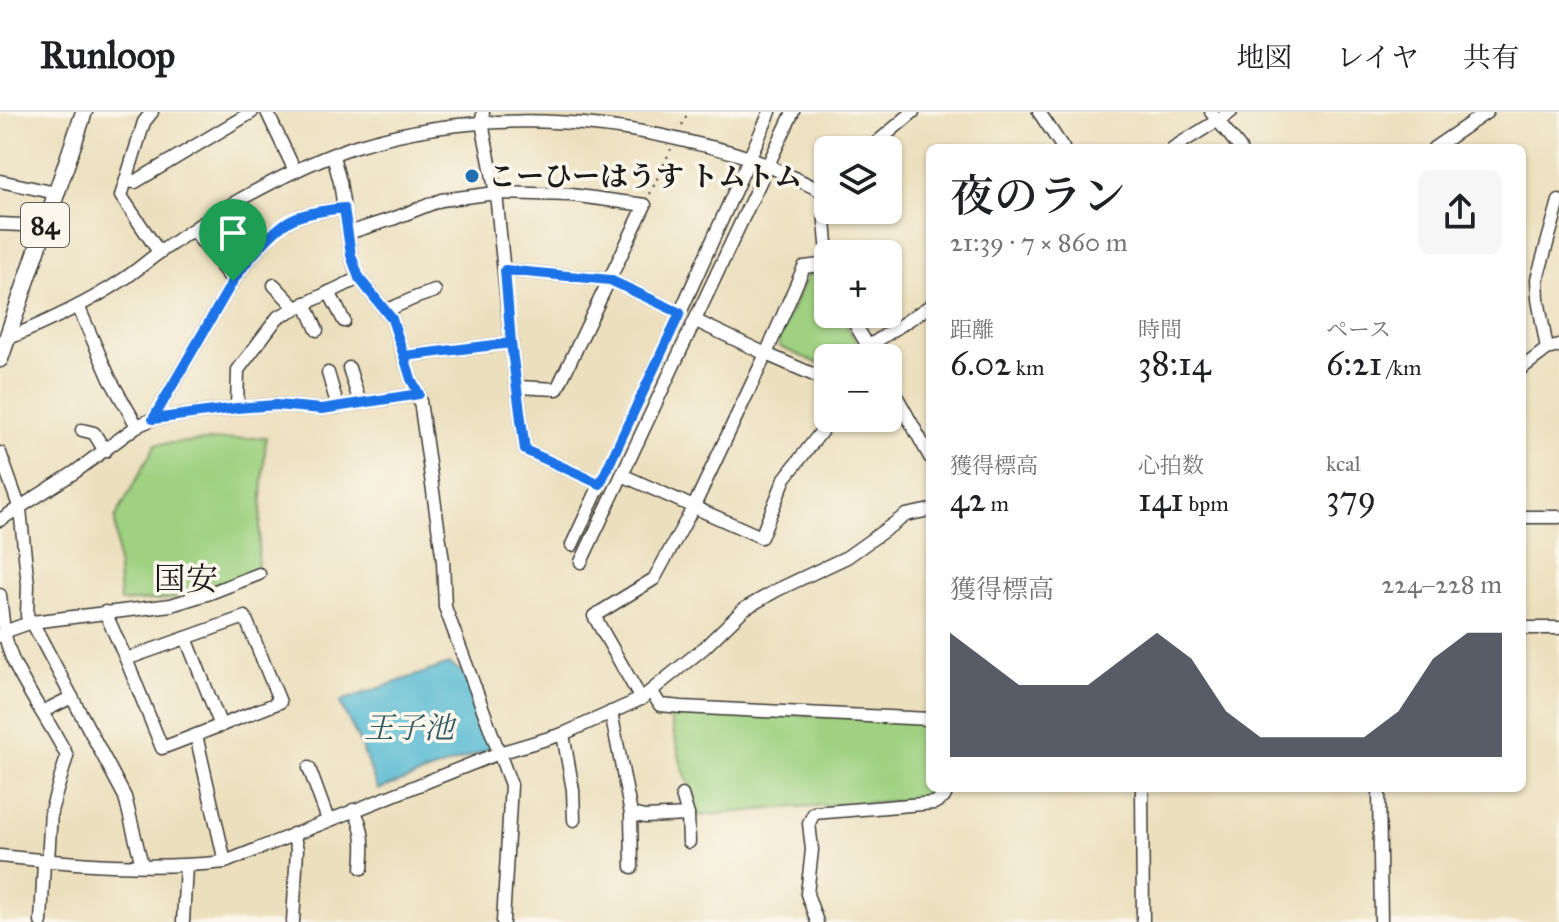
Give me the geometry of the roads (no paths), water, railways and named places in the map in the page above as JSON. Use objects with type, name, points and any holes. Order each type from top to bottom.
[{"type":"main road","name":"84","points":[[0,359],[84,112]]},
{"type":"street","points":[[152,112],[144,122],[121,196],[159,252]]},
{"type":"street","points":[[126,181],[135,182],[252,112]]},
{"type":"street","points":[[267,112],[295,171]]},
{"type":"street","points":[[572,545],[770,112]]},
{"type":"street","points":[[581,562],[793,112]]},
{"type":"street","points":[[1039,112],[1060,144]]},
{"type":"street","points":[[1178,144],[1214,116],[1231,112]]},
{"type":"street","points":[[1440,144],[1487,112]]},
{"type":"street","points":[[883,136],[907,114]]},
{"type":"street","points":[[1214,116],[1237,144]]},
{"type":"street","points":[[482,118],[496,193],[525,450],[600,484]]},
{"type":"street","points":[[4,340],[78,306],[121,281],[159,252],[238,201],[295,171],[354,147],[482,118],[570,122],[638,130],[748,158],[814,186]]},
{"type":"street","points":[[333,156],[351,255],[359,278],[392,319],[411,379],[419,394],[443,561],[445,607],[511,785],[503,922]]},
{"type":"street","points":[[0,181],[56,193]]},
{"type":"street","points":[[348,233],[441,200],[496,193],[571,195],[645,205],[557,389],[517,387]]},
{"type":"street","points":[[1526,365],[1553,347],[1538,299],[1537,279],[1559,201]]},
{"type":"street","points":[[153,419],[246,262],[291,219],[344,208]]},
{"type":"street","points":[[0,224],[45,226]]},
{"type":"street","points":[[193,230],[233,281]]},
{"type":"street","points":[[814,266],[804,267],[694,506],[654,579],[594,616],[646,696],[660,705],[926,719]]},
{"type":"street","points":[[505,270],[610,280],[680,313]]},
{"type":"street","points":[[237,408],[238,370],[278,317],[359,278]]},
{"type":"street","points":[[274,285],[301,305],[317,330]]},
{"type":"street","points":[[385,311],[435,291]]},
{"type":"street","points":[[329,292],[344,321]]},
{"type":"street","points":[[78,306],[110,379],[137,426]]},
{"type":"street","points":[[882,344],[926,309]]},
{"type":"street","points":[[696,321],[814,375]]},
{"type":"street","points":[[404,356],[511,343]]},
{"type":"street","points":[[349,368],[360,403]]},
{"type":"street","points":[[328,373],[338,407]]},
{"type":"street","points":[[0,520],[105,451],[137,426],[153,419],[276,405],[322,409],[419,394]]},
{"type":"street","points":[[902,406],[926,450]]},
{"type":"street","points":[[82,430],[94,433],[105,451]]},
{"type":"street","points":[[622,475],[761,537],[785,478],[821,432]]},
{"type":"street","points":[[0,453],[20,509],[28,585],[27,616],[125,797],[142,865]]},
{"type":"street","points":[[0,856],[142,865],[186,866],[225,862],[499,753],[563,734],[646,696],[705,647],[744,609],[847,557],[906,515],[926,511]]},
{"type":"street","points":[[1526,517],[1559,517]]},
{"type":"street","points":[[2,634],[32,622],[171,605],[259,574]]},
{"type":"street","points":[[0,595],[2,634],[12,660],[67,756],[51,811],[41,922]]},
{"type":"street","points":[[105,612],[162,748],[280,702],[245,617],[126,659]]},
{"type":"street","points":[[1526,628],[1559,628]]},
{"type":"street","points":[[186,638],[221,726]]},
{"type":"street","points":[[42,712],[72,697]]},
{"type":"street","points":[[611,712],[631,814],[632,867]]},
{"type":"street","points":[[563,734],[573,790],[574,820]]},
{"type":"street","points":[[196,735],[225,862]]},
{"type":"street","points":[[309,768],[328,820]]},
{"type":"street","points":[[817,922],[807,894],[812,850],[809,823],[814,813],[934,803],[946,792]]},
{"type":"street","points":[[1142,792],[1143,922]]},
{"type":"street","points":[[1379,792],[1381,922]]},
{"type":"street","points":[[682,795],[688,815],[689,842]]},
{"type":"street","points":[[353,810],[360,819],[362,868]]},
{"type":"street","points":[[631,814],[645,817],[688,815]]},
{"type":"street","points":[[293,834],[297,849],[293,922]]},
{"type":"street","points":[[183,922],[186,866]]},
{"type":"water","name":"王子池","points":[[449,664],[464,673],[489,748],[378,790],[341,701]]},
{"type":"place","name":"こーひーはうす トムトム","points":[[472,176]]},
{"type":"district","name":"国安","points":[[186,579]]}]
